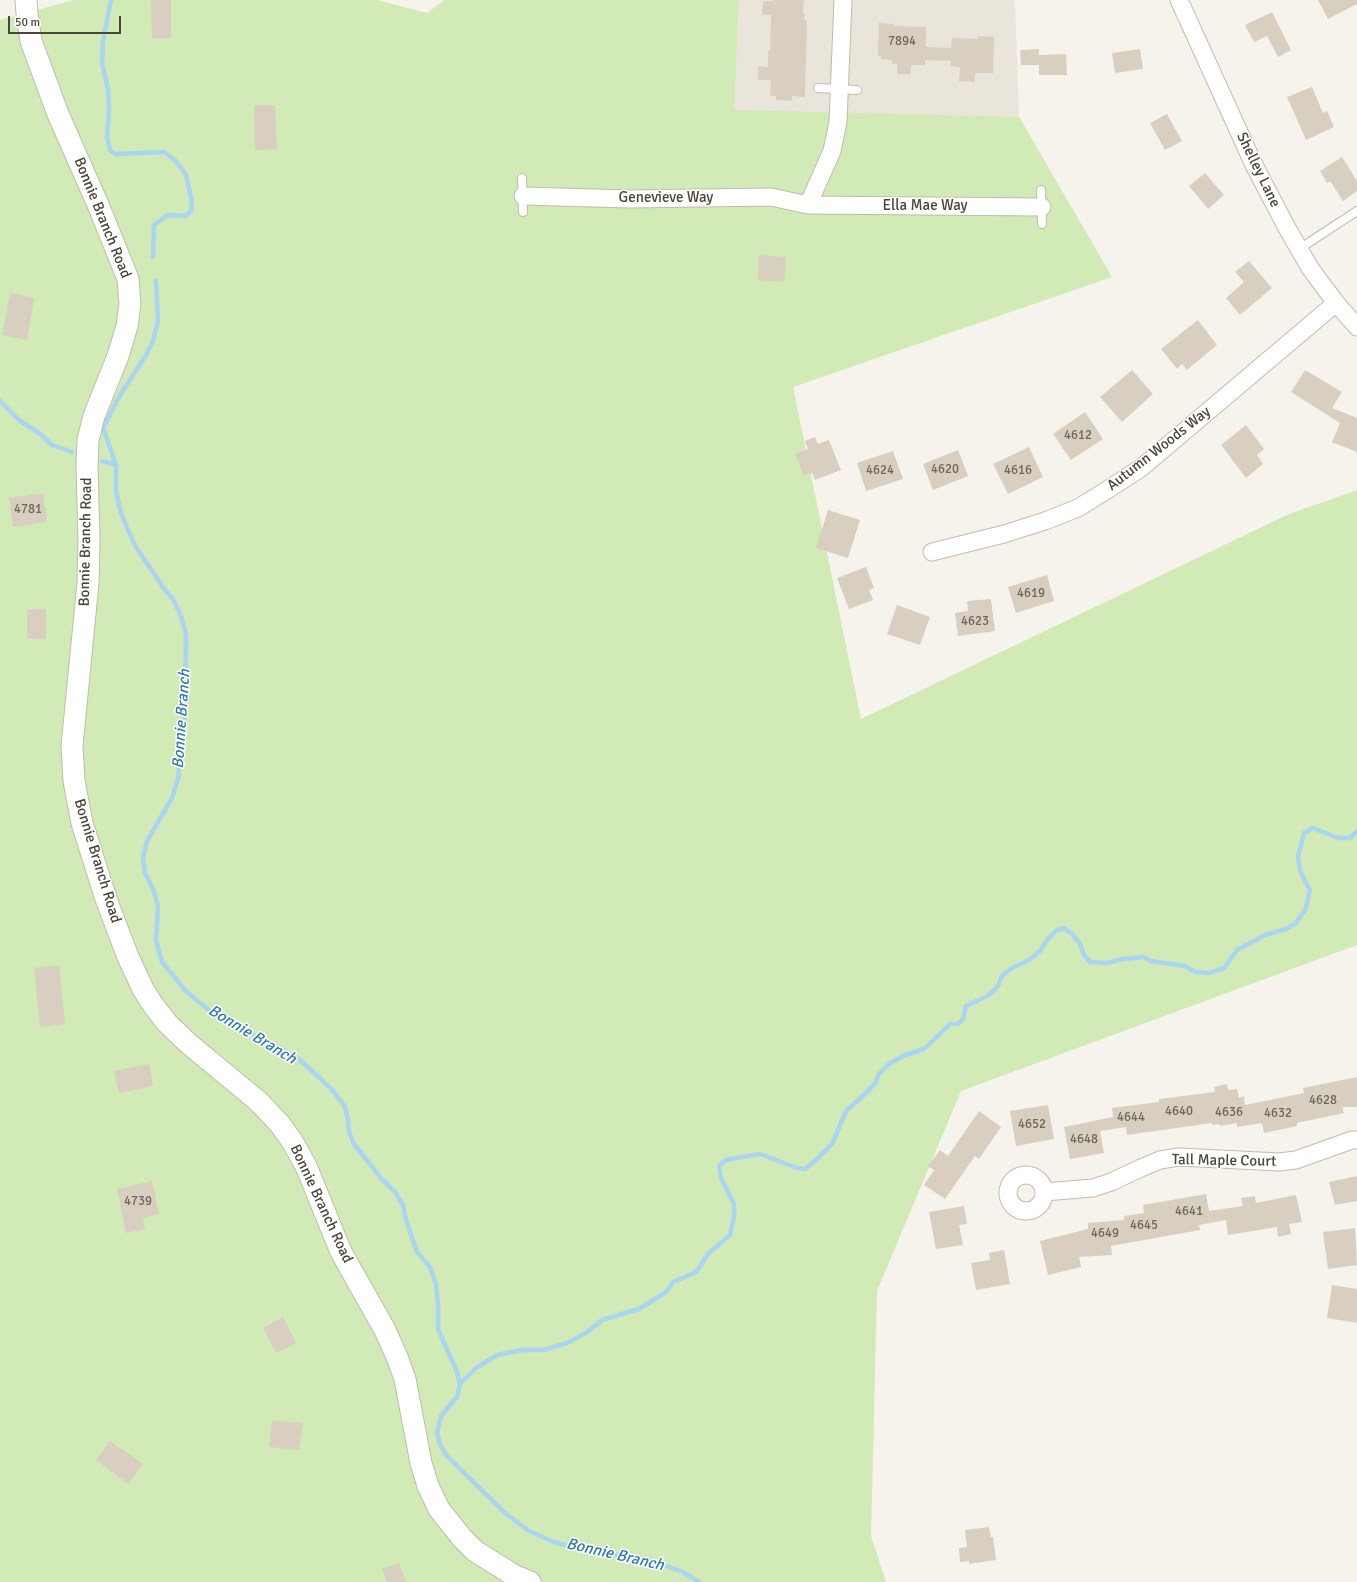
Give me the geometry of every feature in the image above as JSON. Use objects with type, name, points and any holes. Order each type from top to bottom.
[{"type":"street","name":"Bonnie Branch Road","points":[[26,0],[31,41],[58,114],[110,233],[128,279],[130,304],[127,326],[118,356],[94,416],[88,440],[88,583],[72,746],[74,781],[82,823],[106,899],[128,957],[143,989],[158,1011],[167,1023],[189,1044],[258,1101],[280,1123],[306,1166],[341,1252],[385,1330],[397,1357],[405,1379],[421,1463],[428,1486],[439,1509],[462,1538],[475,1551],[515,1576],[530,1582]]},
{"type":"street","points":[[808,205],[832,151],[838,122],[843,0]]},
{"type":"street","name":"Shelley Lane","points":[[1179,0],[1254,165],[1299,249],[1310,268],[1336,304],[1357,327]]},
{"type":"street","name":"Genevieve Way","points":[[523,204],[629,199],[771,197],[808,205]]},
{"type":"street","name":"Ella Mae Way","points":[[808,205],[1042,215]]},
{"type":"street","name":"Autumn Woods Way","points":[[932,552],[1004,534],[1045,521],[1078,508],[1140,468],[1336,304]]},
{"type":"street","name":"Tall Maple Court","points":[[1044,1192],[1093,1188],[1111,1182],[1160,1160],[1179,1157],[1279,1162],[1296,1160],[1352,1140],[1357,1140]]},
{"type":"lane","points":[[818,88],[857,90]]},
{"type":"lane","points":[[522,178],[523,204]]},
{"type":"lane","points":[[1041,190],[1042,215]]},
{"type":"lane","points":[[1299,249],[1357,211]]},
{"type":"shaded area","points":[[739,0],[1014,0],[1019,117],[1112,277],[733,110]]},
{"type":"green space","points":[[74,0],[377,0],[427,13],[444,0],[739,0],[734,110],[1019,117],[1112,277],[793,387],[861,719],[1287,515],[1357,490],[1357,945],[961,1091],[877,1291],[871,1536],[886,1582],[0,1582],[0,20]]},
{"type":"building","points":[[151,0],[171,0],[171,38],[152,38]]},
{"type":"building","points":[[804,0],[803,14],[805,14],[804,20],[807,21],[805,97],[792,96],[792,101],[776,100],[776,96],[770,96],[771,80],[758,80],[758,66],[768,67],[768,51],[770,51],[771,15],[762,15],[763,1]]},
{"type":"building","points":[[1318,0],[1357,0],[1357,4],[1328,19]]},
{"type":"building","points":[[1272,12],[1291,50],[1278,57],[1267,36],[1254,42],[1245,25]]},
{"type":"building","points":[[879,23],[894,24],[894,26],[926,27],[926,47],[951,48],[952,38],[978,39],[978,36],[994,37],[993,73],[975,73],[975,82],[959,81],[960,67],[951,66],[951,61],[925,60],[925,65],[911,65],[911,74],[897,74],[897,64],[892,64],[892,60],[881,59],[881,56],[878,56]]},
{"type":"building","points":[[1039,49],[1039,55],[1066,54],[1067,75],[1039,75],[1039,65],[1021,65],[1020,50]]},
{"type":"building","points":[[1140,49],[1143,69],[1115,73],[1112,53]]},
{"type":"building","points":[[1312,87],[1323,113],[1327,111],[1334,127],[1306,140],[1287,97]]},
{"type":"building","points":[[254,105],[275,105],[277,149],[255,150]]},
{"type":"building","points":[[1167,114],[1182,141],[1165,150],[1150,123]]},
{"type":"building","points":[[1342,157],[1357,181],[1357,191],[1343,201],[1330,181],[1327,183],[1320,171]]},
{"type":"building","points":[[1205,173],[1224,195],[1208,209],[1189,186]]},
{"type":"building","points":[[759,255],[786,257],[784,282],[758,280]]},
{"type":"building","points":[[1249,261],[1272,288],[1240,315],[1226,298],[1244,282],[1235,272]]},
{"type":"building","points":[[10,293],[34,298],[27,340],[2,335]]},
{"type":"building","points":[[1198,320],[1217,345],[1187,370],[1182,364],[1177,369],[1161,349]]},
{"type":"building","points":[[1132,370],[1153,394],[1122,422],[1100,397]]},
{"type":"building","points":[[1305,370],[1342,392],[1332,408],[1357,418],[1357,452],[1332,442],[1340,423],[1291,392]]},
{"type":"building","points":[[1085,412],[1103,439],[1071,460],[1053,434]]},
{"type":"building","points":[[1246,425],[1264,449],[1257,455],[1263,464],[1246,478],[1221,445]]},
{"type":"building","points":[[815,437],[818,444],[829,440],[841,470],[815,480],[812,473],[804,476],[795,454],[808,449],[805,441]]},
{"type":"building","points":[[1029,447],[1043,477],[1008,494],[993,464]]},
{"type":"building","points":[[958,450],[968,476],[933,490],[923,464]]},
{"type":"building","points":[[893,451],[903,479],[866,491],[857,463]]},
{"type":"building","points":[[43,493],[47,522],[13,527],[9,498]]},
{"type":"building","points":[[828,510],[860,520],[848,558],[816,548]]},
{"type":"building","points":[[866,567],[874,588],[869,590],[873,600],[849,609],[837,578]]},
{"type":"building","points":[[1047,575],[1054,601],[1016,613],[1008,587]]},
{"type":"building","points":[[991,599],[995,631],[958,636],[955,613],[968,611],[967,601]]},
{"type":"building","points":[[897,605],[930,617],[920,645],[887,634]]},
{"type":"building","points":[[27,609],[46,609],[46,639],[27,639]]},
{"type":"building","points":[[59,965],[65,1024],[40,1027],[34,968]]},
{"type":"building","points":[[149,1064],[153,1086],[119,1093],[114,1071]]},
{"type":"building","points":[[1357,1077],[1357,1107],[1342,1107],[1344,1113],[1297,1123],[1297,1126],[1264,1133],[1262,1123],[1237,1127],[1237,1123],[1220,1126],[1219,1124],[1212,1125],[1212,1123],[1127,1135],[1126,1127],[1100,1131],[1104,1153],[1070,1159],[1064,1127],[1113,1117],[1112,1108],[1159,1102],[1159,1099],[1215,1092],[1214,1087],[1227,1084],[1228,1090],[1237,1089],[1239,1098],[1244,1096],[1245,1105],[1304,1093],[1303,1088]]},
{"type":"building","points":[[1048,1105],[1054,1139],[1016,1146],[1010,1111]]},
{"type":"building","points":[[979,1111],[1001,1127],[979,1159],[975,1156],[945,1199],[924,1185],[934,1170],[928,1166],[940,1150],[948,1156]]},
{"type":"building","points":[[1357,1176],[1357,1201],[1335,1205],[1329,1182]]},
{"type":"building","points":[[152,1181],[159,1214],[143,1218],[145,1229],[126,1233],[117,1189]]},
{"type":"building","points":[[1206,1194],[1209,1211],[1243,1206],[1241,1198],[1255,1196],[1256,1203],[1296,1195],[1302,1222],[1289,1224],[1291,1234],[1278,1237],[1277,1227],[1228,1235],[1226,1220],[1199,1225],[1200,1230],[1111,1246],[1112,1255],[1079,1257],[1081,1267],[1048,1275],[1040,1241],[1088,1229],[1088,1223],[1124,1220],[1124,1216],[1144,1213],[1143,1205]]},
{"type":"building","points":[[964,1206],[967,1224],[959,1225],[963,1245],[936,1249],[929,1212]]},
{"type":"building","points":[[1355,1228],[1357,1265],[1328,1269],[1323,1232]]},
{"type":"building","points":[[1004,1250],[1010,1284],[976,1290],[971,1263],[990,1260],[989,1253]]},
{"type":"building","points":[[1332,1285],[1357,1289],[1357,1323],[1327,1318]]},
{"type":"building","points":[[283,1317],[296,1343],[276,1353],[263,1328]]},
{"type":"building","points":[[272,1420],[303,1423],[299,1450],[269,1447]]},
{"type":"building","points":[[110,1441],[143,1464],[128,1484],[96,1460]]},
{"type":"building","points":[[989,1527],[991,1537],[993,1537],[996,1560],[969,1564],[969,1561],[960,1562],[959,1548],[967,1547],[965,1530]]},
{"type":"building","points":[[399,1563],[406,1582],[387,1582],[382,1569]]},
{"type":"waterway","points":[[111,0],[103,41],[102,63],[108,89],[109,111],[107,137],[110,150],[115,154],[164,152],[175,160],[186,175],[192,202],[191,211],[186,216],[167,215],[154,225],[153,257]]},
{"type":"waterway","name":"Bonnie Branch","points":[[156,281],[158,321],[153,341],[145,357],[120,395],[103,428],[116,465],[116,491],[120,510],[127,528],[136,547],[165,590],[173,599],[181,616],[186,634],[185,716],[178,779],[172,798],[147,841],[143,858],[145,873],[153,889],[158,906],[156,940],[162,962],[186,991],[205,1007],[223,1020],[278,1047],[300,1060],[334,1092],[345,1107],[349,1132],[354,1144],[381,1178],[395,1192],[403,1205],[406,1220],[417,1252],[430,1267],[436,1284],[438,1329],[457,1372],[460,1384],[457,1397],[441,1416],[437,1433],[440,1445],[447,1456],[505,1513],[529,1531],[554,1542],[575,1548],[649,1560],[683,1572],[699,1582]]},
{"type":"waterway","points":[[0,401],[19,420],[39,433],[52,445],[72,452]]},
{"type":"waterway","points":[[102,461],[116,465]]},
{"type":"waterway","points":[[460,1384],[476,1368],[497,1355],[522,1350],[544,1350],[567,1343],[586,1333],[602,1320],[639,1309],[666,1292],[673,1282],[696,1272],[709,1253],[730,1235],[734,1217],[734,1204],[721,1178],[719,1166],[726,1160],[760,1154],[797,1168],[805,1169],[832,1144],[846,1111],[868,1091],[876,1082],[879,1074],[889,1064],[903,1056],[924,1049],[950,1024],[958,1024],[963,1019],[966,1006],[989,995],[998,986],[1002,976],[1012,968],[1029,960],[1040,951],[1047,940],[1057,930],[1064,928],[1072,934],[1080,944],[1084,955],[1090,962],[1107,963],[1123,959],[1144,957],[1151,961],[1185,966],[1195,972],[1209,973],[1224,968],[1237,950],[1265,935],[1286,929],[1296,923],[1306,908],[1310,890],[1300,871],[1298,857],[1304,833],[1313,828],[1338,838],[1350,838],[1357,831]]}]
